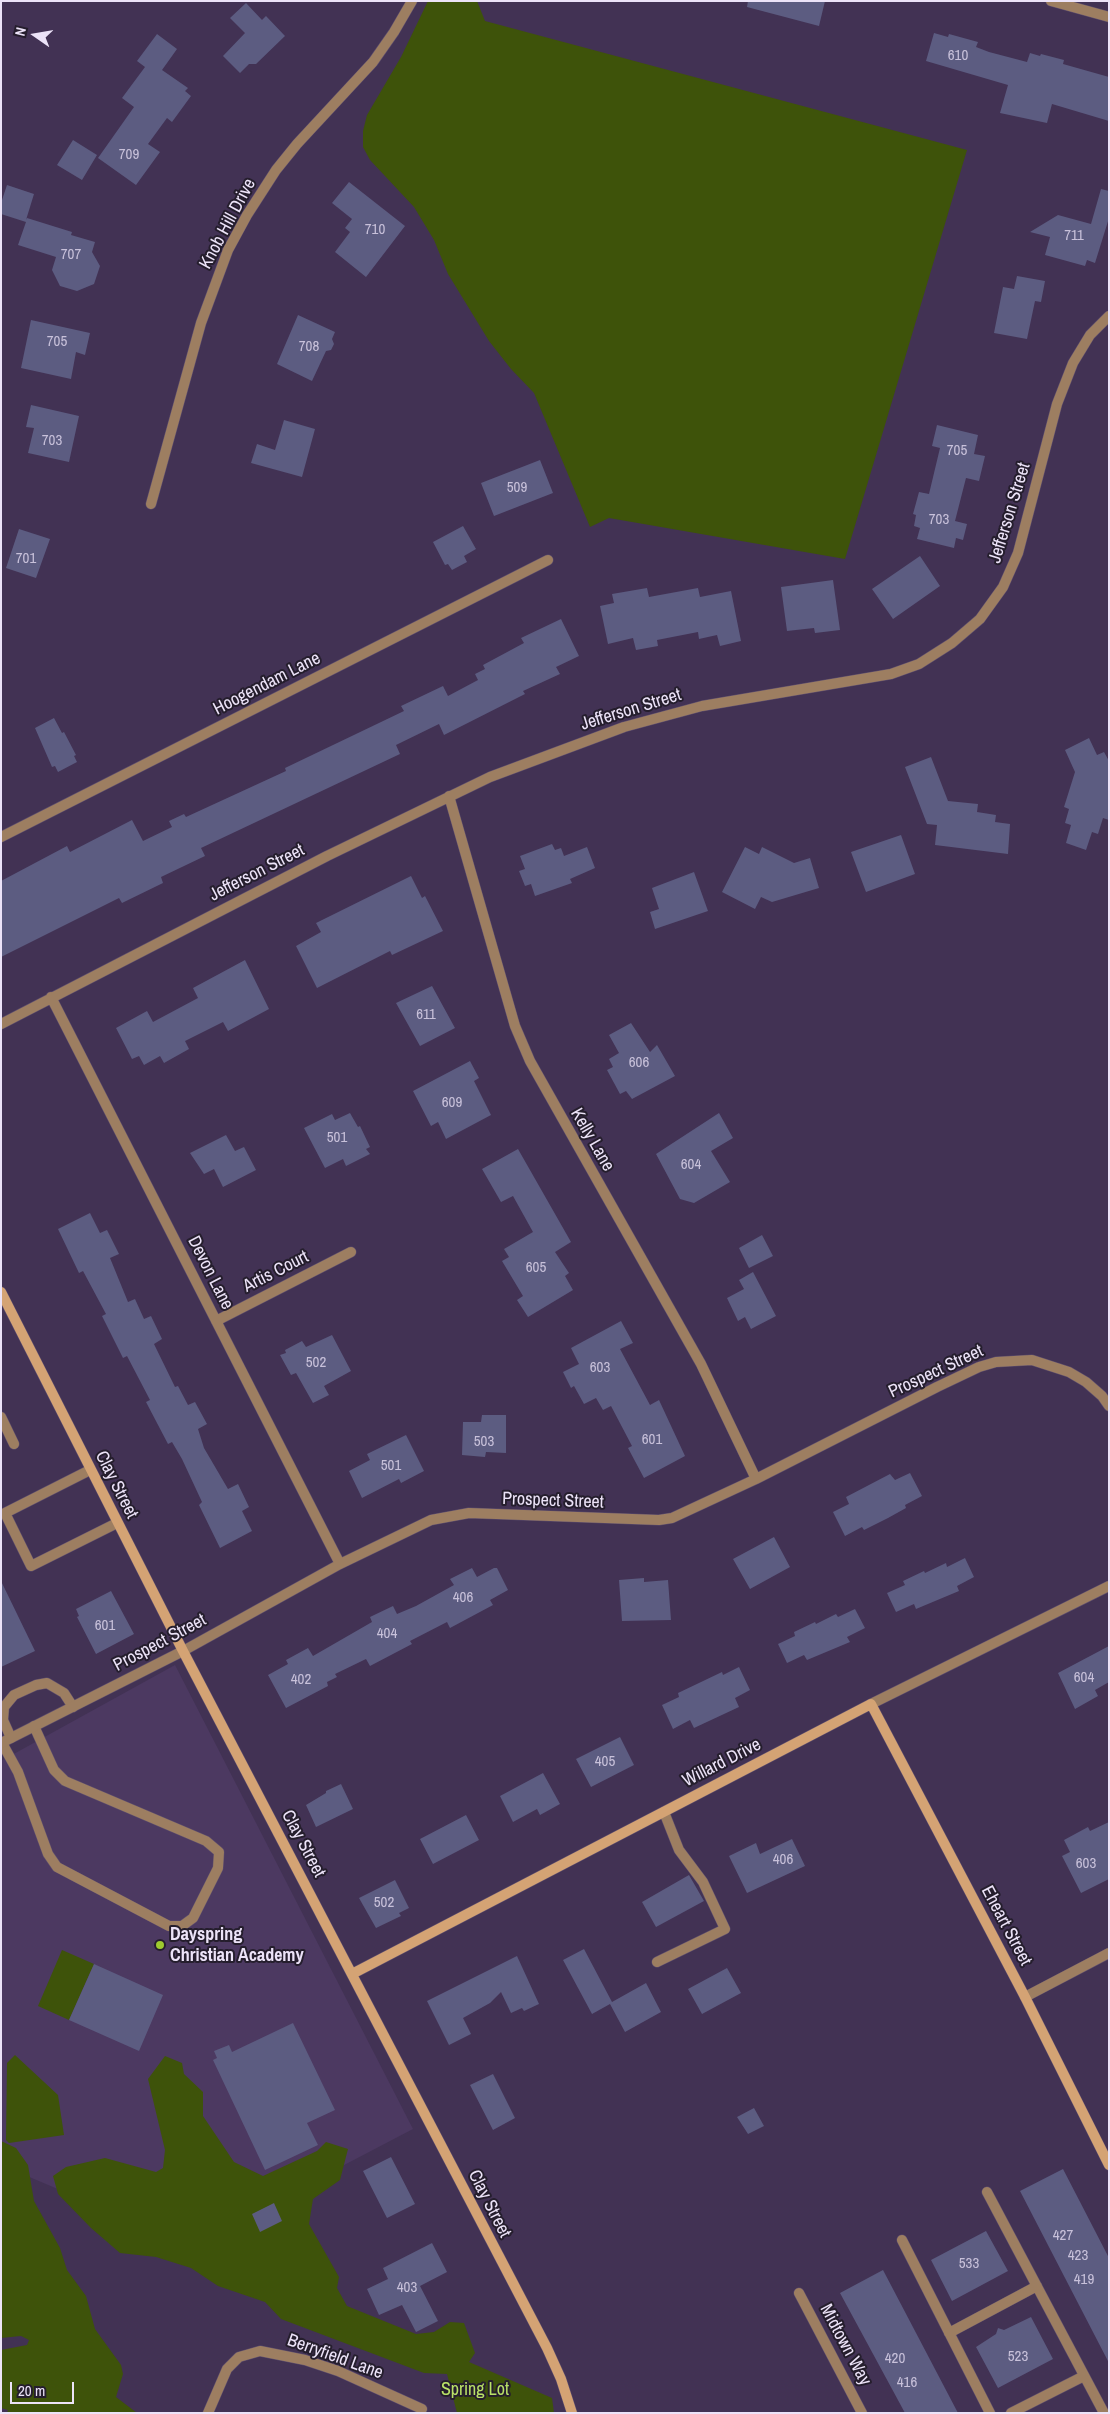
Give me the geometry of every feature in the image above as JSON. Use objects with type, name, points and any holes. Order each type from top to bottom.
[{"type":"street","name":"Knob Hill Drive","points":[[151,504],[201,323],[228,250],[247,215],[276,170],[297,144],[372,62],[412,1]]},
{"type":"street","points":[[1051,1],[1109,17]]},
{"type":"street","name":"Jefferson Street","points":[[1,1024],[327,856],[449,796],[565,748],[624,727],[702,706],[892,674],[919,664],[952,643],[980,619],[1003,587],[1018,553],[1057,404],[1073,363],[1090,335],[1109,316]]},
{"type":"street","name":"Hoogendam Lane","points":[[1,837],[548,560]]},
{"type":"street","name":"Kelly Lane","points":[[449,796],[515,1026],[530,1061],[700,1364],[756,1479]]},
{"type":"street","name":"Devon Lane","points":[[51,997],[340,1564]]},
{"type":"street","name":"Artis Court","points":[[216,1321],[351,1252]]},
{"type":"street","name":"Clay Street","points":[[1,1292],[183,1651],[546,2348],[561,2379],[572,2413]]},
{"type":"street","name":"Prospect Street","points":[[4,1741],[183,1651],[340,1564],[411,1528],[450,1515],[468,1513],[659,1520],[688,1512],[938,1387],[996,1362],[1032,1360],[1069,1372],[1086,1382],[1102,1396],[1109,1406]]},
{"type":"street","points":[[1,1417],[14,1444]]},
{"type":"street","points":[[90,1470],[5,1513],[31,1566],[117,1523]]},
{"type":"street","name":"Willard Drive","points":[[352,1974],[871,1704],[1109,1586]]},
{"type":"street","points":[[34,1726],[54,1770],[65,1781],[206,1841],[219,1852],[218,1868],[193,1918],[182,1926],[169,1926],[57,1867],[48,1854],[18,1772],[4,1741],[4,1707],[14,1695],[36,1684],[47,1683],[64,1693],[73,1707]]},
{"type":"street","name":"Eheart Street","points":[[871,1704],[1025,1997],[1109,2166]]},
{"type":"street","points":[[657,1962],[725,1929],[703,1882],[678,1850],[664,1812]]},
{"type":"street","points":[[1025,1997],[1109,1954]]},
{"type":"street","points":[[987,2192],[1104,2413]]},
{"type":"street","points":[[902,2240],[990,2413]]},
{"type":"street","points":[[949,2333],[1037,2286]]},
{"type":"street","name":"Midtown Way","points":[[799,2293],[862,2413]]},
{"type":"street","name":"Berryfield Lane","points":[[208,2413],[226,2369],[239,2357],[260,2351],[305,2360],[338,2371],[422,2409]]},
{"type":"street","points":[[1011,2413],[1084,2376]]},
{"type":"shaded area","name":"Dayspring Christian Academy","points":[[175,1665],[413,2129],[283,2197],[339,2308],[1,2165],[1,1761]]},
{"type":"green space","points":[[428,1],[477,1],[485,21],[967,150],[845,559],[609,518],[590,527],[534,393],[511,369],[489,341],[448,274],[434,240],[414,207],[370,160],[363,147],[363,131],[367,115],[401,57]]},
{"type":"green space","points":[[62,1950],[94,1964],[69,2020],[38,2006]]},
{"type":"green space","points":[[15,2055],[58,2095],[64,2135],[9,2143],[6,2140],[7,2063]]},
{"type":"green space","name":"Spring Lot","points":[[165,2056],[182,2063],[184,2074],[203,2092],[203,2116],[234,2162],[263,2176],[317,2151],[326,2142],[348,2149],[340,2180],[313,2199],[309,2224],[339,2277],[337,2288],[347,2306],[416,2334],[434,2332],[450,2322],[464,2323],[475,2353],[469,2362],[552,2398],[554,2413],[457,2413],[447,2374],[424,2373],[281,2319],[265,2302],[218,2286],[191,2268],[156,2257],[120,2253],[91,2228],[58,2194],[53,2176],[66,2167],[105,2158],[156,2172],[163,2168],[165,2150],[148,2079]]},
{"type":"green space","points":[[1,2141],[16,2148],[28,2165],[34,2201],[60,2248],[67,2270],[86,2296],[95,2329],[121,2365],[123,2374],[116,2397],[137,2413],[7,2413],[8,2410],[1,2408],[1,2350],[27,2345],[29,2340],[21,2336],[1,2338]]},
{"type":"building","points":[[748,1],[825,1],[819,26],[747,7]]},
{"type":"building","points":[[246,3],[262,20],[266,16],[285,36],[256,64],[249,64],[240,73],[223,56],[245,33],[230,18]]},
{"type":"building","points":[[934,33],[948,37],[949,34],[978,42],[976,47],[1027,62],[1030,53],[1040,56],[1041,54],[1064,60],[1063,64],[1109,77],[1109,121],[1052,104],[1047,123],[1000,113],[1008,85],[926,61]]},
{"type":"building","points":[[157,34],[177,49],[162,70],[188,88],[185,91],[191,96],[172,122],[167,118],[148,144],[160,152],[136,185],[98,158],[134,107],[122,98],[145,67],[137,61]]},
{"type":"building","points":[[73,140],[97,155],[82,180],[57,165]]},
{"type":"building","points":[[349,182],[405,226],[366,277],[335,252],[350,232],[345,228],[352,219],[332,203]]},
{"type":"building","points":[[7,185],[34,194],[26,220],[27,218],[72,232],[71,235],[95,242],[92,252],[100,266],[94,284],[77,291],[60,286],[52,270],[56,257],[18,245],[26,222],[1,214],[1,203]]},
{"type":"building","points":[[1101,189],[1109,191],[1109,218],[1095,263],[1087,260],[1085,266],[1045,255],[1050,237],[1030,232],[1058,215],[1091,224]]},
{"type":"building","points":[[1017,276],[1045,281],[1041,302],[1035,301],[1027,339],[994,333],[1003,287],[1014,289]]},
{"type":"building","points":[[298,315],[335,332],[332,339],[334,344],[331,350],[326,351],[312,381],[277,364]]},
{"type":"building","points":[[31,320],[90,333],[85,355],[76,352],[71,379],[21,368]]},
{"type":"building","points":[[31,405],[79,416],[69,462],[28,453],[34,428],[26,427]]},
{"type":"building","points":[[284,420],[315,429],[302,477],[251,463],[257,444],[275,450]]},
{"type":"building","points":[[937,425],[978,435],[974,454],[985,456],[979,481],[966,478],[955,521],[967,524],[963,540],[956,538],[954,548],[917,539],[920,528],[914,526],[916,515],[913,514],[919,492],[929,494],[940,448],[932,446]]},
{"type":"building","points":[[540,460],[553,493],[494,516],[481,483]]},
{"type":"building","points":[[463,526],[476,549],[464,556],[467,562],[452,570],[448,564],[445,565],[433,542]]},
{"type":"building","points":[[19,529],[50,539],[36,578],[6,568]]},
{"type":"building","points":[[920,556],[940,586],[893,619],[872,589]]},
{"type":"building","points":[[833,580],[840,630],[815,633],[814,628],[787,631],[781,587]]},
{"type":"building","points":[[647,588],[649,597],[698,588],[700,597],[731,591],[741,641],[720,646],[717,635],[699,639],[698,632],[657,640],[658,646],[636,650],[633,638],[608,644],[600,606],[614,603],[612,594]]},
{"type":"building","points":[[561,619],[579,656],[556,667],[560,674],[523,691],[525,694],[444,735],[439,724],[396,745],[400,754],[201,848],[205,856],[161,877],[163,883],[122,903],[119,898],[1,957],[1,881],[67,846],[70,852],[132,820],[143,841],[172,827],[169,821],[184,814],[186,817],[286,771],[285,768],[404,711],[401,706],[443,686],[448,696],[478,680],[475,674],[485,669],[483,665],[524,643],[521,638]]},
{"type":"building","points":[[54,718],[62,733],[64,732],[76,755],[74,756],[77,762],[58,772],[55,766],[52,767],[35,728]]},
{"type":"building","points":[[1089,738],[1097,755],[1104,752],[1109,761],[1109,820],[1103,818],[1098,834],[1092,832],[1086,850],[1066,843],[1071,825],[1065,823],[1069,809],[1064,807],[1075,772],[1065,750]]},
{"type":"building","points":[[931,757],[948,801],[978,804],[977,812],[996,815],[995,822],[1010,824],[1008,854],[935,845],[937,825],[927,824],[905,767]]},
{"type":"building","points":[[901,835],[915,874],[866,892],[851,852]]},
{"type":"building","points":[[552,844],[555,850],[561,848],[564,856],[587,847],[595,868],[570,879],[572,883],[535,896],[531,884],[525,886],[519,871],[525,869],[520,856]]},
{"type":"building","points":[[745,847],[759,854],[762,847],[794,863],[810,858],[819,888],[772,902],[761,897],[755,909],[722,892]]},
{"type":"building","points":[[694,872],[708,911],[655,929],[650,912],[659,909],[652,888]]},
{"type":"building","points":[[411,876],[422,898],[425,896],[443,931],[392,955],[390,951],[317,988],[296,946],[321,932],[316,923]]},
{"type":"building","points":[[245,960],[269,1009],[228,1031],[223,1022],[185,1041],[189,1049],[164,1063],[160,1056],[144,1065],[139,1056],[132,1059],[116,1028],[147,1011],[153,1022],[198,998],[193,988]]},
{"type":"building","points":[[432,986],[455,1028],[420,1046],[396,1003]]},
{"type":"building","points":[[631,1023],[650,1052],[657,1045],[675,1076],[632,1099],[626,1091],[620,1094],[607,1070],[613,1067],[609,1059],[619,1053],[609,1035]]},
{"type":"building","points":[[470,1061],[479,1078],[474,1081],[491,1115],[446,1139],[438,1122],[431,1126],[413,1091]]},
{"type":"building","points":[[350,1113],[358,1127],[360,1126],[370,1147],[366,1149],[370,1154],[346,1166],[343,1159],[325,1168],[304,1128],[332,1114],[335,1120]]},
{"type":"building","points":[[719,1113],[733,1138],[711,1151],[730,1182],[694,1203],[680,1199],[656,1154]]},
{"type":"building","points":[[226,1135],[235,1151],[244,1147],[256,1170],[223,1187],[214,1169],[204,1174],[190,1153]]},
{"type":"building","points":[[518,1149],[571,1242],[555,1252],[569,1273],[565,1276],[573,1290],[528,1317],[517,1300],[523,1296],[502,1261],[509,1257],[504,1249],[533,1232],[513,1196],[501,1202],[482,1169]]},
{"type":"building","points":[[90,1213],[100,1233],[107,1230],[119,1254],[110,1258],[128,1302],[135,1299],[144,1319],[151,1316],[162,1339],[154,1344],[175,1387],[178,1386],[188,1405],[195,1402],[207,1424],[198,1429],[204,1448],[228,1489],[238,1484],[249,1507],[242,1511],[252,1531],[220,1548],[199,1505],[202,1502],[182,1459],[172,1442],[168,1444],[146,1402],[150,1400],[127,1356],[123,1358],[102,1316],[106,1314],[83,1271],[79,1273],[58,1229]]},
{"type":"building","points":[[762,1235],[773,1256],[749,1268],[739,1248]]},
{"type":"building","points":[[753,1272],[776,1316],[751,1329],[745,1317],[738,1321],[727,1298],[744,1289],[739,1280]]},
{"type":"building","points":[[621,1321],[633,1343],[620,1349],[650,1405],[659,1400],[685,1456],[644,1478],[628,1448],[632,1446],[611,1406],[603,1410],[596,1398],[584,1404],[574,1386],[571,1388],[563,1372],[579,1364],[571,1348]]},
{"type":"building","points":[[332,1335],[351,1371],[324,1386],[329,1395],[313,1403],[296,1373],[291,1375],[280,1355],[286,1353],[285,1350],[302,1341],[306,1347]]},
{"type":"building","points":[[482,1415],[506,1415],[506,1453],[486,1452],[485,1457],[462,1455],[463,1422],[481,1422]]},
{"type":"building","points":[[406,1435],[424,1471],[401,1483],[399,1479],[362,1498],[349,1471],[370,1460],[367,1454]]},
{"type":"building","points":[[910,1473],[922,1496],[905,1505],[906,1508],[888,1518],[864,1530],[862,1527],[845,1536],[833,1512],[849,1504],[846,1497],[890,1474],[895,1480]]},
{"type":"building","points":[[774,1537],[790,1567],[750,1589],[733,1559]]},
{"type":"building","points":[[965,1558],[974,1577],[957,1586],[959,1591],[916,1609],[914,1604],[896,1612],[887,1593],[905,1585],[903,1581],[924,1571],[925,1573],[946,1563],[947,1567]]},
{"type":"building","points":[[472,1568],[477,1577],[497,1568],[508,1590],[490,1600],[493,1605],[450,1628],[447,1622],[410,1641],[412,1644],[370,1666],[366,1659],[335,1674],[337,1677],[327,1682],[328,1686],[286,1708],[268,1675],[288,1664],[286,1660],[308,1648],[313,1656],[372,1622],[370,1617],[393,1606],[397,1614],[416,1606],[454,1585],[450,1579]]},
{"type":"building","points":[[644,1578],[644,1582],[668,1580],[671,1620],[622,1621],[619,1580]]},
{"type":"building","points":[[1,1581],[35,1651],[1,1667]]},
{"type":"building","points":[[111,1591],[134,1634],[96,1654],[77,1617],[79,1616],[76,1609]]},
{"type":"building","points":[[855,1609],[865,1628],[847,1637],[850,1642],[807,1660],[804,1655],[787,1663],[778,1644],[795,1636],[794,1632],[815,1622],[816,1624],[836,1614],[838,1617]]},
{"type":"building","points":[[1109,1646],[1109,1682],[1095,1690],[1098,1696],[1075,1709],[1058,1673]]},
{"type":"building","points":[[739,1667],[750,1690],[735,1698],[739,1707],[694,1728],[690,1720],[673,1729],[662,1705],[679,1697],[678,1693],[722,1672],[723,1675]]},
{"type":"building","points":[[620,1737],[634,1765],[591,1787],[576,1759]]},
{"type":"building","points":[[543,1773],[560,1804],[540,1815],[537,1809],[513,1822],[500,1796]]},
{"type":"building","points":[[341,1784],[353,1809],[316,1827],[306,1805],[326,1793],[326,1791]]},
{"type":"building","points":[[466,1815],[479,1840],[433,1864],[420,1839]]},
{"type":"building","points":[[1109,1822],[1109,1879],[1081,1893],[1062,1856],[1070,1852],[1064,1840],[1088,1827],[1090,1831]]},
{"type":"building","points":[[792,1839],[805,1866],[747,1893],[729,1856],[756,1843],[760,1854]]},
{"type":"building","points":[[689,1875],[704,1901],[656,1927],[642,1902]]},
{"type":"building","points":[[395,1880],[409,1908],[399,1913],[401,1916],[376,1928],[359,1898]]},
{"type":"building","points":[[584,1949],[612,2002],[646,1983],[661,2012],[625,2032],[610,2004],[592,2014],[563,1960]]},
{"type":"building","points":[[517,1956],[539,2004],[524,2011],[522,2008],[511,2013],[501,1992],[490,2003],[463,2018],[471,2034],[449,2045],[427,2001]]},
{"type":"building","points":[[94,1964],[163,1995],[139,2051],[69,2020]]},
{"type":"building","points":[[727,1968],[741,1993],[702,2014],[688,1989]]},
{"type":"building","points":[[293,2023],[335,2110],[307,2123],[318,2145],[265,2170],[213,2060],[217,2058],[214,2051],[229,2045],[232,2052]]},
{"type":"building","points":[[493,2074],[515,2118],[493,2130],[470,2085]]},
{"type":"building","points":[[754,2108],[764,2126],[748,2134],[737,2117]]},
{"type":"building","points":[[391,2157],[415,2204],[387,2218],[363,2171]]},
{"type":"building","points":[[1063,2169],[1109,2258],[1109,2363],[1020,2191]]},
{"type":"building","points":[[274,2203],[282,2221],[260,2232],[252,2214]]},
{"type":"building","points":[[986,2231],[1008,2271],[952,2301],[931,2260]]},
{"type":"building","points":[[432,2243],[447,2272],[420,2286],[438,2321],[416,2332],[402,2305],[379,2315],[367,2289],[388,2279],[383,2268]]},
{"type":"building","points":[[883,2270],[958,2413],[905,2413],[840,2293]]},
{"type":"building","points":[[1031,2317],[1053,2359],[998,2388],[976,2347],[996,2334],[998,2328],[1004,2330]]},
{"type":"place","name":"Dayspring Christian Academy","points":[[160,1945]]}]
